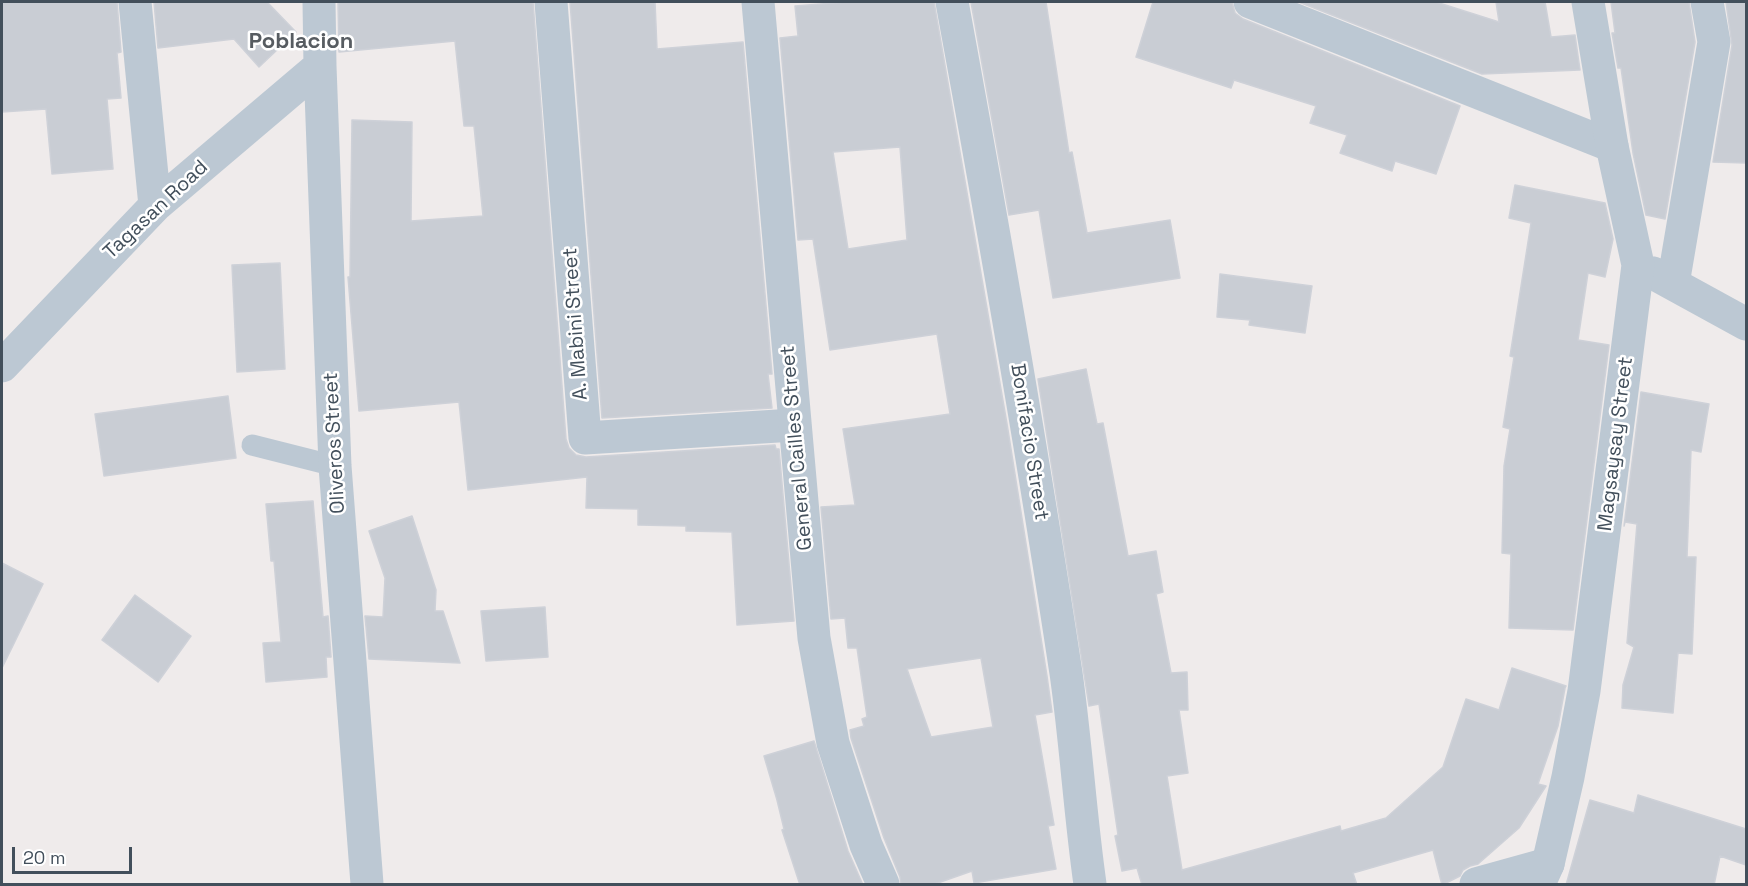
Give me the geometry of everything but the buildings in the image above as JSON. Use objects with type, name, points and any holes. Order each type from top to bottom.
[{"type":"street","points":[[135,2],[155,206]]},
{"type":"street","name":"Oliveros Street","points":[[319,2],[334,466],[367,885]]},
{"type":"street","name":"A. Mabini Street","points":[[551,2],[585,438],[794,425]]},
{"type":"street","name":"General Cailles Street","points":[[758,2],[814,638],[833,743],[866,845],[884,885]]},
{"type":"street","name":"Bonifacio Street","points":[[952,2],[997,244],[1066,676],[1081,823],[1090,885]]},
{"type":"street","points":[[1250,2],[1612,146]]},
{"type":"street","name":"Magsaysay Street","points":[[1544,874],[1568,777],[1584,691],[1638,265],[1612,146],[1588,2]]},
{"type":"street","points":[[1673,284],[1714,42],[1707,2]]},
{"type":"street","name":"Tagasan Road","points":[[2,366],[155,206],[320,66]]},
{"type":"street","points":[[1638,265],[1746,324]]},
{"type":"street","points":[[1476,885],[1544,874]]},
{"type":"lane","points":[[252,445],[334,466]]},
{"type":"district","name":"Poblacion","points":[[301,42]]}]
